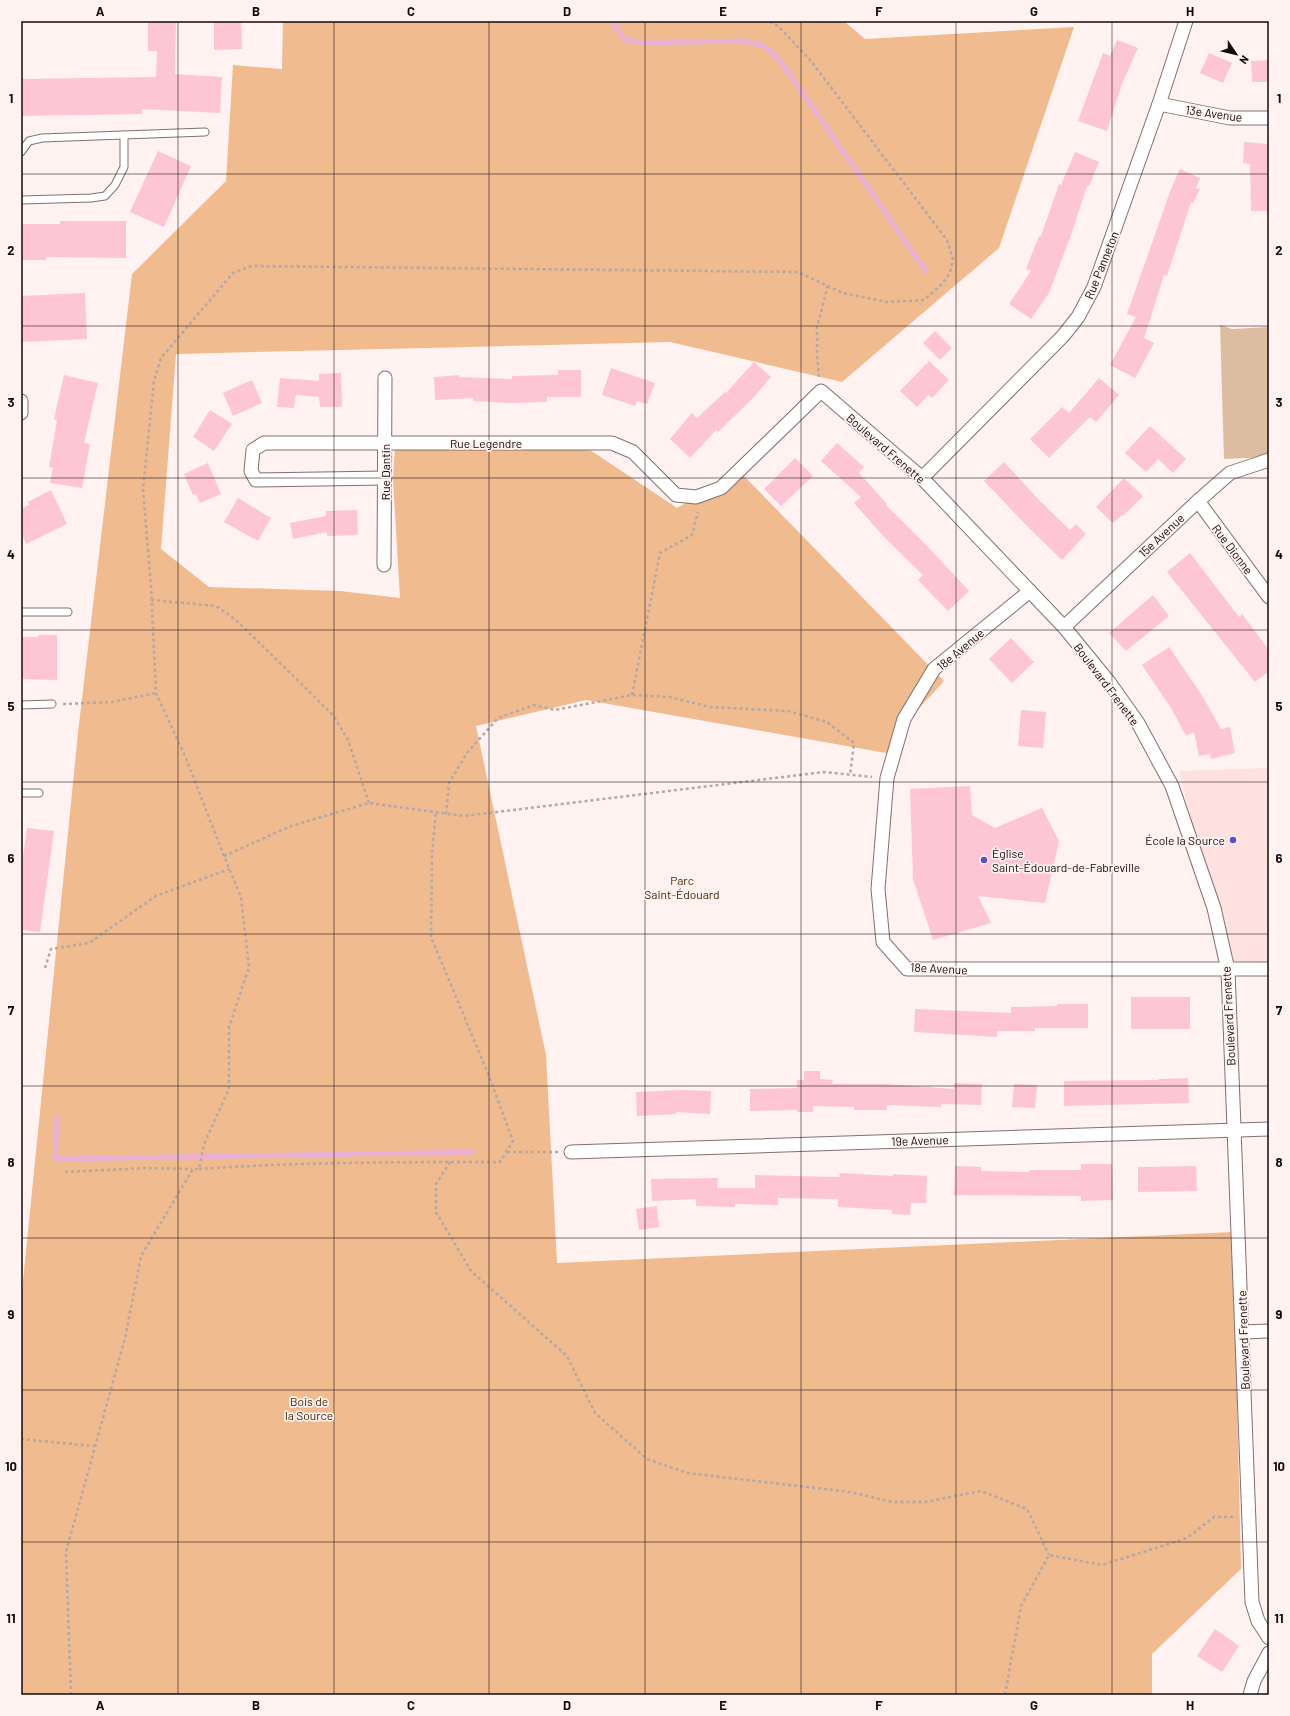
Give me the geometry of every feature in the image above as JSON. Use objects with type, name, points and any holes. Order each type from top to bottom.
[{"type":"street","name":"Rue Panneton","points":[[922,478],[1063,336],[1078,317],[1094,287],[1159,104],[1186,21]]},
{"type":"street","name":"13e Avenue","points":[[1159,104],[1230,118],[1269,118]]},
{"type":"street","name":"Rue Dantin","points":[[384,566],[385,378]]},
{"type":"street","name":"Boulevard Frenette","points":[[821,391],[922,478],[1064,627],[1108,682],[1138,723],[1172,786],[1214,908],[1228,970],[1252,1602],[1258,1621],[1269,1638]]},
{"type":"street","points":[[696,498],[721,488],[821,391]]},
{"type":"street","points":[[21,401],[21,413]]},
{"type":"street","name":"Rue Legendre","points":[[385,478],[256,480],[251,471],[253,450],[264,443],[612,443],[633,452],[676,495],[696,498]]},
{"type":"street","name":"15e Avenue","points":[[1064,627],[1198,501],[1230,473],[1269,460]]},
{"type":"street","name":"Rue Dionne","points":[[1198,501],[1269,597]]},
{"type":"street","name":"18e Avenue","points":[[1030,591],[934,670],[904,719],[887,778],[878,889],[883,942],[907,969],[1269,969]]},
{"type":"street","name":"19e Avenue","points":[[571,1152],[1269,1129]]},
{"type":"street","points":[[1242,1332],[1269,1331]]},
{"type":"street","points":[[1250,1695],[1254,1681],[1269,1654]]},
{"type":"lane","points":[[21,152],[29,142],[42,138],[205,132]]},
{"type":"lane","points":[[21,200],[91,198],[105,196],[116,185],[124,167],[124,135]]},
{"type":"lane","points":[[21,612],[68,612]]},
{"type":"lane","points":[[21,705],[52,704]]},
{"type":"lane","points":[[21,794],[39,793]]},
{"type":"path","points":[[199,1169],[203,1147],[229,1089],[229,1027],[249,967],[241,897],[185,756],[156,693],[143,490],[154,381],[161,358],[233,273],[252,266],[798,272],[843,293],[887,302],[924,300],[941,285],[950,272],[953,259],[947,240],[811,61],[778,26],[768,21]]},
{"type":"path","points":[[821,391],[817,354],[817,327],[828,285]]},
{"type":"path","points":[[632,695],[660,553],[692,535],[698,511],[696,498]]},
{"type":"path","points":[[151,600],[216,606],[236,620],[333,715],[348,740],[369,803]]},
{"type":"path","points":[[52,704],[112,702],[156,693]]},
{"type":"path","points":[[446,814],[449,782],[467,753],[498,718],[534,705],[555,710],[632,695],[669,697],[710,707],[788,711],[826,722],[854,743],[850,775]]},
{"type":"path","points":[[224,856],[290,826],[369,803],[471,816],[824,772],[887,778]]},
{"type":"path","points":[[65,1172],[146,1168],[199,1169],[251,1166],[500,1162],[514,1141],[489,1076],[431,936],[432,854],[436,812]]},
{"type":"path","points":[[45,968],[50,949],[90,943],[156,896],[229,870]]},
{"type":"path","points":[[506,1152],[571,1152]]},
{"type":"path","points":[[450,1162],[436,1184],[436,1212],[471,1271],[567,1356],[595,1413],[647,1459],[687,1473],[850,1492],[892,1502],[925,1502],[981,1491],[1027,1509],[1049,1555]]},
{"type":"path","points":[[71,1695],[66,1552],[125,1338],[141,1256],[193,1169]]},
{"type":"path","points":[[21,1439],[94,1446]]},
{"type":"path","points":[[1049,1555],[1102,1565],[1187,1538],[1214,1518],[1249,1517]]},
{"type":"path","points":[[1005,1695],[1021,1606],[1049,1555]]},
{"type":"shaded area","points":[[1220,325],[1232,329],[1269,327],[1269,457],[1224,459]]},
{"type":"shaded area","name":"École la Source","points":[[1269,768],[1269,970],[1228,970],[1179,771]]},
{"type":"green space","name":"Bois de la Source","points":[[283,21],[844,21],[865,39],[1074,27],[999,248],[842,382],[670,342],[176,354],[161,549],[209,587],[340,591],[400,598],[393,479],[395,447],[578,442],[677,508],[740,472],[944,681],[911,717],[900,752],[886,753],[586,700],[476,726],[546,1055],[557,1263],[1233,1232],[1241,1569],[1152,1654],[1152,1695],[21,1695],[21,1301],[78,733],[132,274],[226,181],[233,65],[282,69]]},
{"type":"building","points":[[148,21],[176,21],[175,74],[222,77],[220,113],[142,109],[142,114],[21,116],[21,79],[156,77],[157,51],[148,51]]},
{"type":"building","points":[[214,21],[241,21],[242,49],[214,50]]},
{"type":"building","points":[[1117,40],[1138,48],[1122,84],[1107,131],[1078,121],[1103,53],[1110,56]]},
{"type":"building","points":[[1209,53],[1232,63],[1223,83],[1200,73]]},
{"type":"building","points":[[1269,60],[1269,82],[1252,82],[1251,61]]},
{"type":"building","points":[[1244,142],[1269,144],[1269,211],[1251,211],[1250,164],[1243,163]]},
{"type":"building","points":[[158,151],[191,166],[164,227],[130,212]]},
{"type":"building","points":[[1075,152],[1099,162],[1089,186],[1087,186],[1071,235],[1049,293],[1031,319],[1009,304],[1031,271],[1026,269],[1039,236],[1041,236],[1059,184],[1061,185]]},
{"type":"building","points":[[1180,169],[1200,178],[1196,188],[1200,189],[1193,203],[1191,202],[1167,276],[1164,275],[1144,338],[1154,343],[1135,378],[1110,365],[1136,317],[1127,314],[1171,189]]},
{"type":"building","points":[[60,221],[126,221],[126,258],[46,257],[46,260],[21,260],[21,224],[60,224]]},
{"type":"building","points":[[85,293],[87,339],[21,342],[21,296]]},
{"type":"building","points":[[935,331],[952,348],[940,360],[923,343]]},
{"type":"building","points":[[929,361],[949,380],[932,398],[928,395],[917,407],[900,391]]},
{"type":"building","points":[[754,362],[771,377],[753,398],[718,432],[716,430],[690,458],[670,439],[692,413],[697,418],[725,392],[726,393]]},
{"type":"building","points":[[611,368],[655,383],[647,404],[637,401],[635,406],[602,395]]},
{"type":"building","points":[[558,370],[581,370],[581,397],[547,397],[547,402],[512,403],[473,401],[473,398],[435,400],[434,377],[459,375],[459,377],[512,379],[512,376],[558,375]]},
{"type":"building","points":[[341,373],[342,407],[320,407],[319,397],[296,395],[294,408],[277,407],[280,378],[319,381],[319,374]]},
{"type":"building","points":[[64,375],[98,383],[84,443],[90,444],[82,488],[50,483],[53,468],[49,467],[57,420],[54,419]]},
{"type":"building","points":[[1099,378],[1119,395],[1096,422],[1090,417],[1049,458],[1030,439],[1062,407],[1069,413]]},
{"type":"building","points":[[252,380],[262,403],[233,416],[223,393]]},
{"type":"building","points":[[210,410],[232,424],[214,451],[193,437]]},
{"type":"building","points":[[1150,426],[1186,459],[1173,473],[1158,459],[1146,472],[1125,453]]},
{"type":"building","points":[[837,443],[864,467],[859,473],[887,504],[886,505],[969,591],[948,611],[918,580],[923,575],[885,538],[854,503],[861,497],[821,461]]},
{"type":"building","points":[[795,458],[813,476],[781,506],[764,489]]},
{"type":"building","points":[[1004,462],[1039,500],[1070,530],[1076,524],[1086,534],[1062,560],[984,481]]},
{"type":"building","points":[[208,463],[221,494],[200,503],[196,494],[193,495],[184,474]]},
{"type":"building","points":[[1124,478],[1143,496],[1123,516],[1122,515],[1113,523],[1096,507]]},
{"type":"building","points":[[51,490],[67,524],[26,544],[21,532],[21,509],[29,505],[28,502]]},
{"type":"building","points":[[238,498],[271,518],[258,541],[224,522]]},
{"type":"building","points":[[357,510],[358,535],[327,536],[327,532],[293,539],[290,523],[326,516],[326,511]]},
{"type":"building","points":[[1190,553],[1239,617],[1242,614],[1269,650],[1269,671],[1255,682],[1167,572]]},
{"type":"building","points":[[1153,595],[1169,616],[1126,651],[1109,633]]},
{"type":"building","points":[[38,635],[57,635],[57,680],[21,679],[21,637],[38,637]]},
{"type":"building","points":[[1011,638],[1034,662],[1012,683],[989,659]]},
{"type":"building","points":[[1169,647],[1203,697],[1221,729],[1230,727],[1235,753],[1211,759],[1210,754],[1199,756],[1194,732],[1186,736],[1171,708],[1142,665]]},
{"type":"building","points":[[1021,710],[1046,712],[1043,748],[1018,746]]},
{"type":"building","name":"Église Saint-Édouard-de-Fabreville","points":[[970,786],[972,815],[995,828],[1042,808],[1059,841],[1045,903],[978,896],[991,923],[933,940],[913,879],[910,789]]},
{"type":"building","points":[[27,828],[54,831],[40,932],[21,930],[21,870]]},
{"type":"building","points":[[1131,997],[1190,997],[1190,1029],[1131,1029]]},
{"type":"building","points":[[1057,1004],[1088,1004],[1088,1028],[1035,1028],[1035,1031],[997,1031],[997,1037],[914,1032],[915,1009],[1011,1013],[1011,1007],[1057,1006]]},
{"type":"building","points":[[804,1071],[820,1071],[820,1079],[833,1080],[832,1084],[886,1084],[954,1089],[954,1083],[982,1084],[981,1105],[941,1104],[941,1107],[887,1105],[887,1110],[854,1110],[854,1107],[813,1106],[813,1112],[797,1112],[797,1110],[750,1111],[750,1089],[797,1088],[797,1080],[804,1080]]},
{"type":"building","points":[[1188,1078],[1189,1103],[1064,1106],[1064,1081],[1158,1080]]},
{"type":"building","points":[[1014,1084],[1037,1085],[1035,1108],[1012,1107]]},
{"type":"building","points":[[682,1090],[711,1091],[710,1114],[676,1112],[676,1114],[637,1116],[636,1092]]},
{"type":"building","points":[[1081,1164],[1112,1164],[1113,1200],[1081,1201],[1081,1196],[954,1195],[955,1166],[981,1167],[981,1171],[1029,1172],[1029,1170],[1081,1170]]},
{"type":"building","points":[[1196,1166],[1197,1191],[1138,1192],[1138,1167]]},
{"type":"building","points":[[840,1173],[927,1176],[926,1203],[911,1203],[910,1215],[892,1214],[892,1210],[838,1207],[838,1199],[778,1198],[778,1205],[735,1204],[735,1207],[696,1206],[696,1199],[652,1201],[651,1179],[718,1178],[717,1188],[755,1188],[755,1175],[839,1177]]},
{"type":"building","points":[[657,1206],[659,1227],[639,1230],[636,1209]]},
{"type":"building","points":[[1215,1629],[1239,1646],[1222,1672],[1197,1656]]},
{"type":"waterway","points":[[612,21],[625,40],[646,43],[744,41],[764,46],[779,59],[926,271]]},
{"type":"waterway","points":[[57,1118],[55,1159],[473,1152]]},
{"type":"place","name":"École la Source","points":[[1233,840]]},
{"type":"place","name":"Église Saint-Édouard-de-Fabreville","points":[[984,860]]},
{"type":"park label","name":"Parc Saint-Édouard","points":[[682,887]]}]
